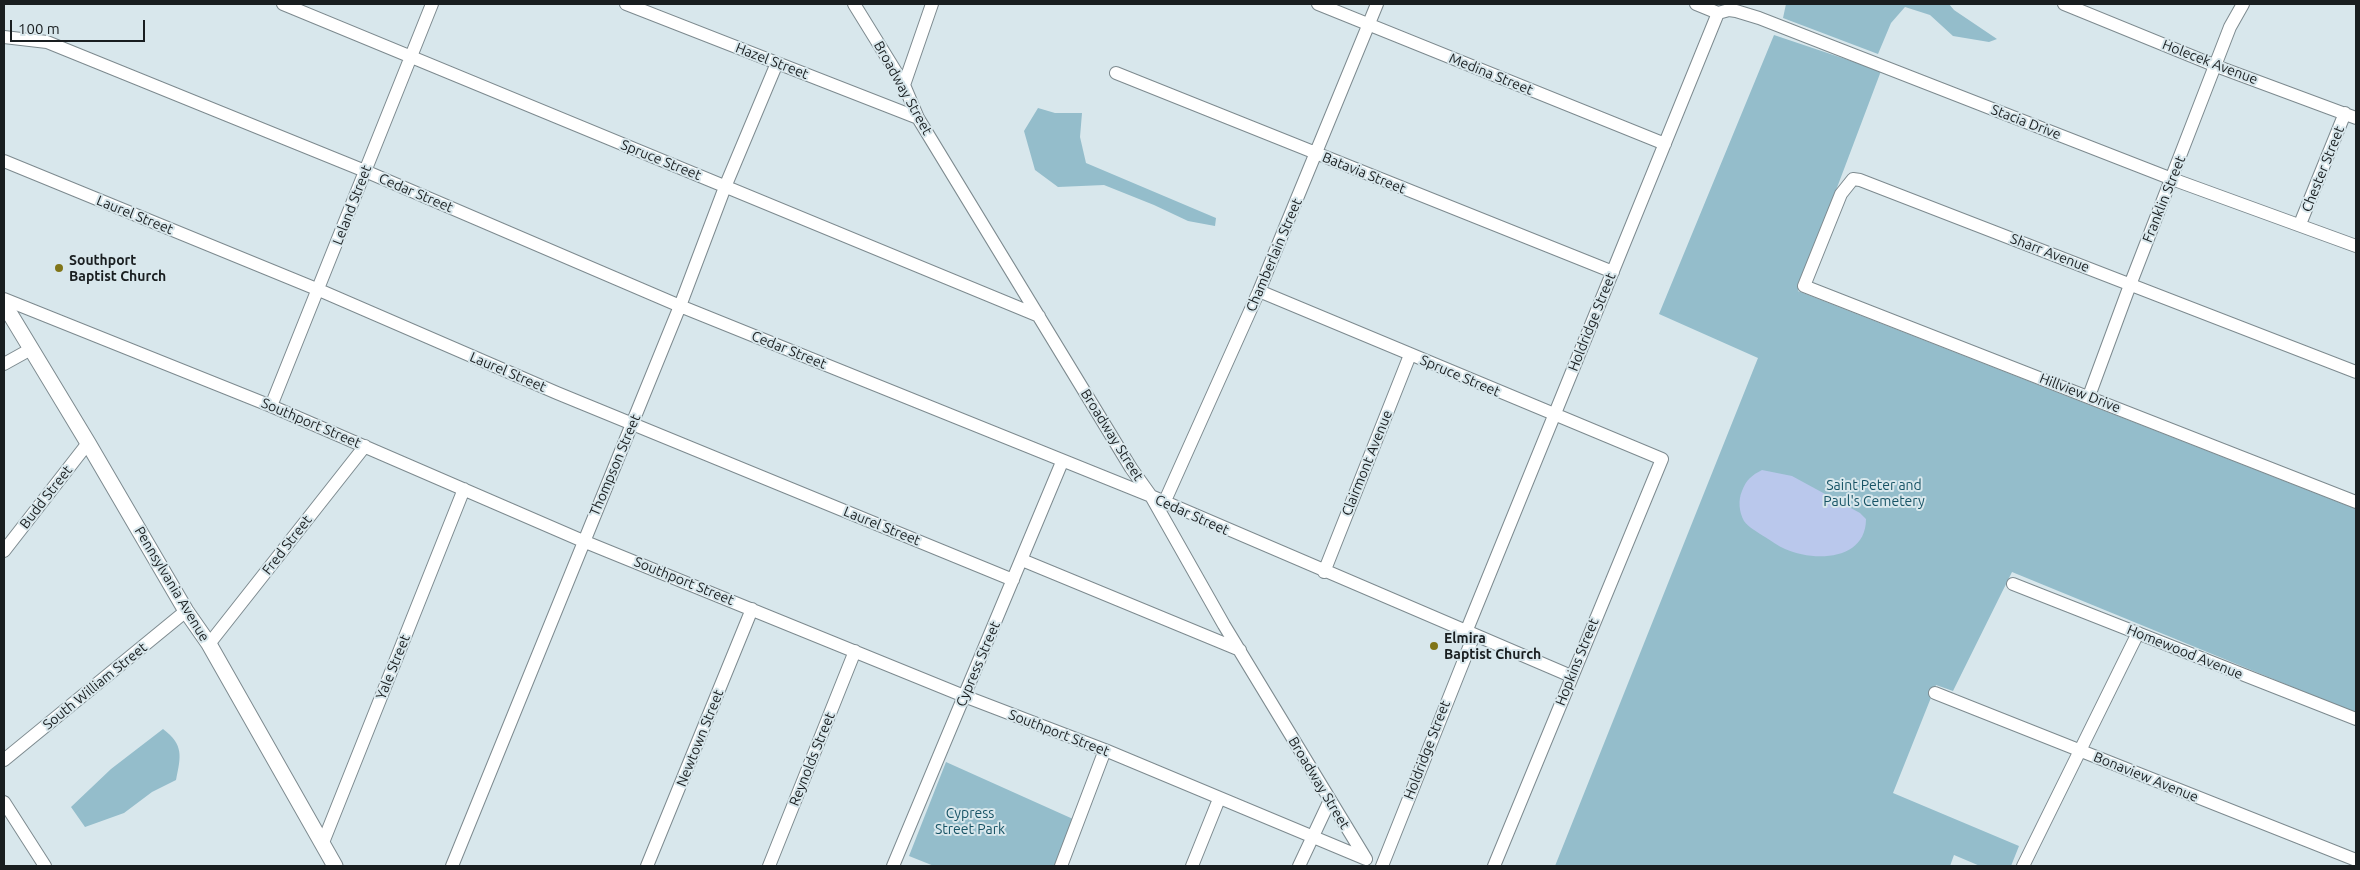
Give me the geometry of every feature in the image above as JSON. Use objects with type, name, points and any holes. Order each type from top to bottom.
[{"type":"main road","name":"Pennsylvania Avenue","points":[[4,304],[88,442],[186,611],[208,644],[335,866]]},
{"type":"street","name":"Spruce Street","points":[[283,4],[1039,316]]},
{"type":"street","name":"Leland Street","points":[[271,406],[432,4]]},
{"type":"street","name":"Hazel Street","points":[[626,4],[918,118]]},
{"type":"street","name":"Broadway Street","points":[[854,4],[904,85],[918,118],[1150,496],[1368,862]]},
{"type":"street","points":[[904,85],[932,4]]},
{"type":"street","name":"Medina Street","points":[[1318,4],[1665,144]]},
{"type":"street","name":"Chamberlain Street","points":[[1164,503],[1258,292],[1377,4]]},
{"type":"street","name":"Stacia Drive","points":[[1696,4],[1718,13],[1736,10],[1759,18],[2172,179],[2300,224],[2356,246]]},
{"type":"street","name":"Holecek Avenue","points":[[2064,4],[2216,66],[2351,115]]},
{"type":"street","name":"Franklin Street","points":[[2089,396],[2130,284],[2230,27],[2242,4]]},
{"type":"street","name":"Holdridge Street","points":[[1382,866],[1554,416],[1718,13]]},
{"type":"street","name":"Cedar Street","points":[[4,37],[47,42],[365,171],[680,306],[1150,496],[1571,676]]},
{"type":"street","name":"Thompson Street","points":[[452,866],[680,306],[725,187],[778,63]]},
{"type":"street","name":"Batavia Street","points":[[1116,73],[1613,272]]},
{"type":"street","name":"Chester Street","points":[[2300,224],[2351,115]]},
{"type":"street","name":"Laurel Street","points":[[4,161],[319,290],[632,423],[1013,580]]},
{"type":"street","name":"Sharr Avenue","points":[[1804,286],[1841,194],[1853,179],[1860,180],[2356,372]]},
{"type":"street","name":"Hillview Drive","points":[[1804,286],[2356,502]]},
{"type":"street","name":"Spruce Street","points":[[1258,292],[1554,416],[1662,459]]},
{"type":"street","name":"Southport Street","points":[[4,299],[271,406],[583,541],[964,696],[1105,750],[1312,836],[1368,862]]},
{"type":"street","points":[[4,364],[31,349]]},
{"type":"street","name":"Clairmont Avenue","points":[[1324,572],[1410,355]]},
{"type":"street","name":"Budd Street","points":[[4,551],[88,442]]},
{"type":"street","name":"Fred Street","points":[[208,644],[365,446]]},
{"type":"street","name":"Hopkins Street","points":[[1494,866],[1662,459]]},
{"type":"street","name":"Cypress Street","points":[[894,866],[1062,462]]},
{"type":"street","name":"Yale Street","points":[[322,844],[464,489]]},
{"type":"street","points":[[1022,560],[1240,650]]},
{"type":"street","name":"Homewood Avenue","points":[[2013,584],[2356,719]]},
{"type":"street","name":"Newtown Street","points":[[647,866],[752,609]]},
{"type":"street","name":"South William Street","points":[[4,760],[186,611]]},
{"type":"street","points":[[2023,866],[2138,633]]},
{"type":"street","name":"Reynolds Street","points":[[769,866],[855,651]]},
{"type":"street","name":"Bonaview Avenue","points":[[1935,693],[2356,860]]},
{"type":"street","points":[[1061,866],[1105,750]]},
{"type":"street","points":[[1192,866],[1220,799]]},
{"type":"street","points":[[1299,866],[1330,800]]},
{"type":"street","points":[[4,802],[45,866]]},
{"type":"green space","points":[[1786,4],[1949,4],[1954,10],[1997,39],[1989,42],[1953,36],[1930,15],[1905,7],[1891,23],[1878,54],[1783,18]]},
{"type":"green space","name":"Saint Peter and Paul's Cemetery","points":[[1774,35],[1881,71],[1798,291],[2356,509],[2356,713],[2012,572],[1953,691],[1936,685],[1893,793],[2019,846],[2011,866],[1980,866],[1954,855],[1950,866],[1555,866],[1758,358],[1659,314]]},
{"type":"green space","points":[[1038,108],[1055,113],[1082,113],[1080,137],[1086,163],[1216,218],[1215,226],[1188,221],[1104,185],[1058,187],[1035,170],[1024,131]]},
{"type":"green space","points":[[163,729],[175,740],[178,746],[180,758],[176,780],[152,792],[124,813],[85,827],[71,807],[111,769]]},
{"type":"green space","name":"Cypress Street Park","points":[[946,762],[1073,819],[1054,866],[934,866],[909,856]]},
{"type":"shaded area","points":[[1762,470],[1792,476],[1860,513],[1866,519],[1864,533],[1857,543],[1848,550],[1836,555],[1810,556],[1782,548],[1751,528],[1744,521],[1741,514],[1740,498],[1744,487],[1752,476]]},
{"type":"place","name":"Southport Baptist Church","points":[[59,268]]},
{"type":"place","name":"Elmira Baptist Church","points":[[1434,646]]}]
